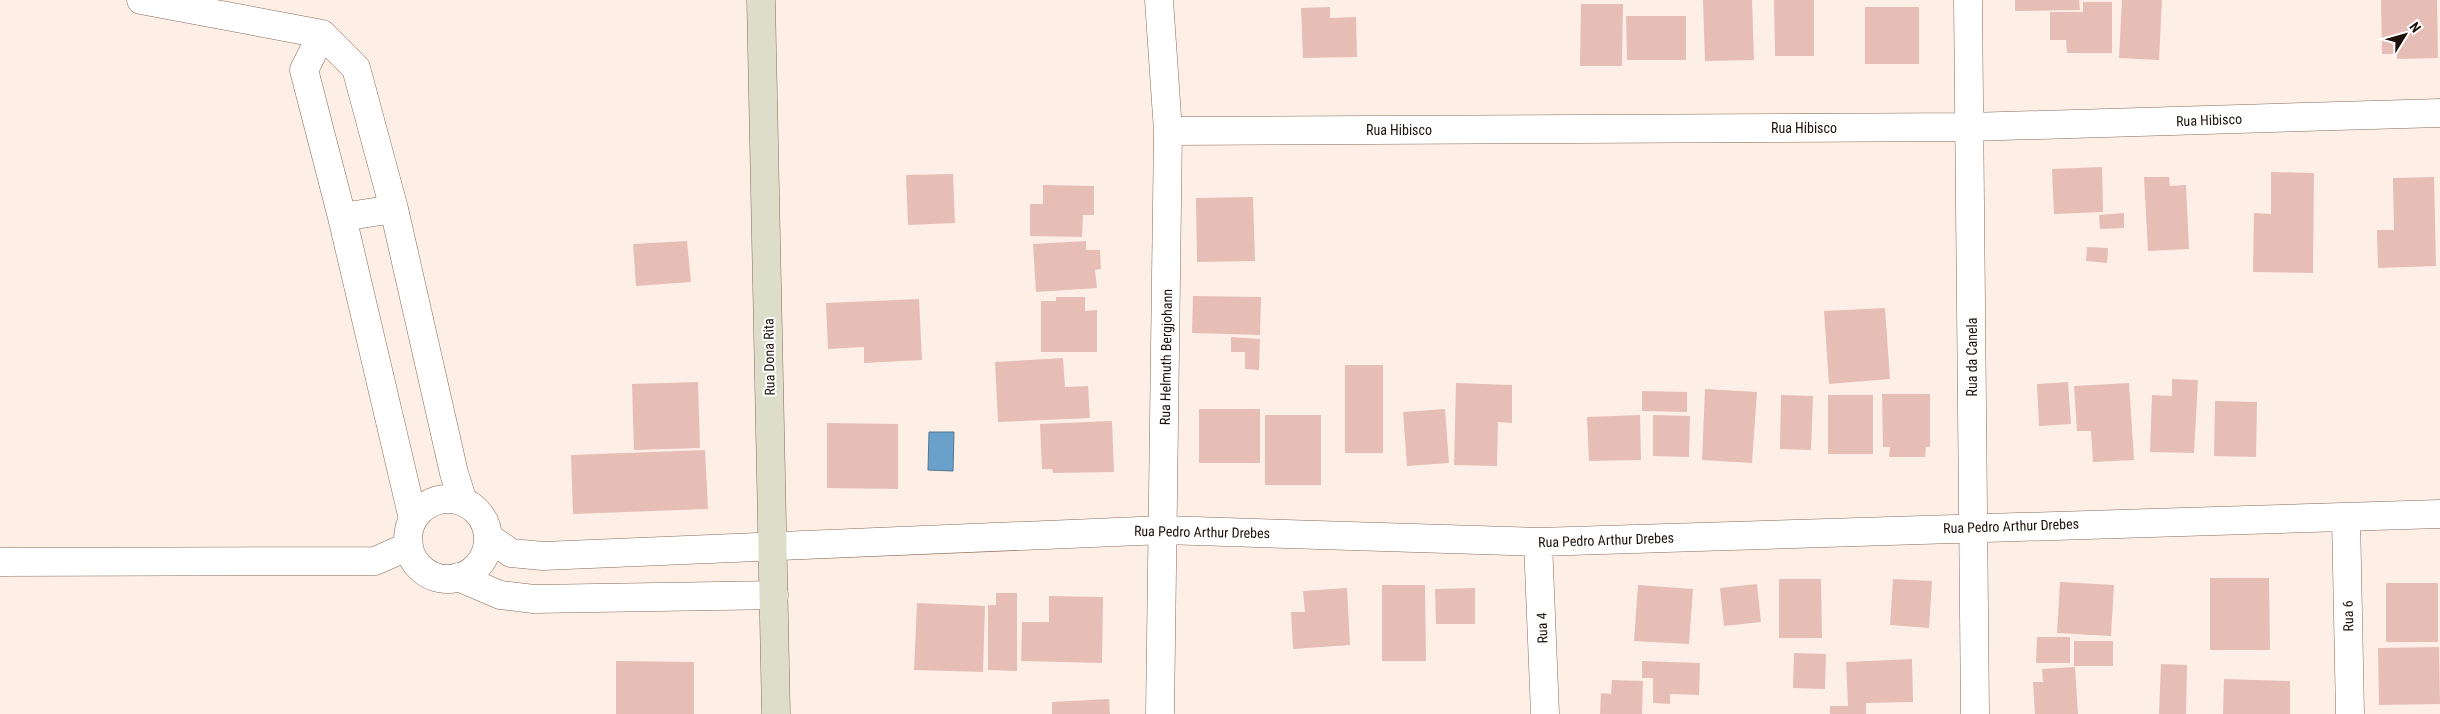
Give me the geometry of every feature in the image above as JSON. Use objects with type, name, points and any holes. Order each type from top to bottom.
[{"type":"main road","name":"Rua Dona Rita","points":[[761,0],[776,714]]},
{"type":"street","points":[[141,0],[322,34],[356,68],[394,209],[454,473],[463,502]]},
{"type":"street","name":"Rua Helmuth Bergjohann","points":[[1159,0],[1168,130],[1160,714]]},
{"type":"street","name":"Rua da Canela","points":[[1968,0],[1974,714]]},
{"type":"street","points":[[322,34],[304,70],[342,217],[413,519]]},
{"type":"street","name":"Rua Hibisco","points":[[1168,130],[1970,127],[2440,113]]},
{"type":"street","points":[[342,217],[394,209]]},
{"type":"street","points":[[448,499],[463,502],[476,510],[484,522],[488,537],[486,552],[478,565],[469,573],[458,577],[440,577],[423,570],[414,560],[409,546],[408,533],[413,519],[421,509],[433,502],[448,499]]},
{"type":"street","name":"Rua Pedro Arthur Drebes","points":[[488,537],[511,553],[543,556],[1164,530],[1538,542],[2440,514]]},
{"type":"street","name":"Rua 6","points":[[2346,517],[2350,714]]},
{"type":"street","name":"Rua 4","points":[[1538,542],[1545,714]]},
{"type":"street","points":[[0,562],[376,562],[409,546]]},
{"type":"street","points":[[458,577],[500,595],[534,599],[774,595]]},
{"type":"water","points":[[929,432],[954,432],[953,471],[928,470]]},
{"type":"building","points":[[1703,0],[1752,0],[1754,60],[1705,61]]},
{"type":"building","points":[[1774,0],[1814,0],[1814,56],[1775,56]]},
{"type":"building","points":[[2015,0],[2079,0],[2080,10],[2015,11]]},
{"type":"building","points":[[2122,0],[2162,0],[2159,60],[2119,58]]},
{"type":"building","points":[[2381,0],[2437,0],[2438,58],[2397,59],[2397,54],[2382,54]]},
{"type":"building","points":[[2083,2],[2112,2],[2112,53],[2067,53],[2066,40],[2050,40],[2050,12],[2083,12]]},
{"type":"building","points":[[1581,4],[1623,4],[1622,66],[1580,66]]},
{"type":"building","points":[[1330,7],[1330,18],[1356,17],[1357,57],[1303,58],[1301,8]]},
{"type":"building","points":[[1865,7],[1919,7],[1919,64],[1865,64]]},
{"type":"building","points":[[1626,16],[1686,16],[1686,60],[1627,60]]},
{"type":"building","points":[[2102,167],[2103,212],[2054,214],[2052,169]]},
{"type":"building","points":[[2271,172],[2314,173],[2313,273],[2253,272],[2254,213],[2271,214]]},
{"type":"building","points":[[953,174],[955,223],[908,225],[906,175]]},
{"type":"building","points":[[2144,177],[2169,177],[2170,186],[2186,185],[2189,249],[2148,251]]},
{"type":"building","points":[[2434,177],[2436,266],[2378,268],[2377,230],[2394,230],[2393,178]]},
{"type":"building","points":[[1043,185],[1094,186],[1094,215],[1083,215],[1082,237],[1030,236],[1030,204],[1043,204]]},
{"type":"building","points":[[1253,197],[1255,261],[1197,262],[1196,198]]},
{"type":"building","points":[[2124,213],[2124,228],[2100,229],[2099,215]]},
{"type":"building","points":[[687,241],[691,282],[636,286],[633,244]]},
{"type":"building","points":[[1086,241],[1086,250],[1100,250],[1101,269],[1095,270],[1097,288],[1036,292],[1033,244]]},
{"type":"building","points":[[2087,247],[2108,248],[2107,263],[2086,261]]},
{"type":"building","points":[[1193,296],[1261,297],[1260,335],[1192,333]]},
{"type":"building","points":[[1056,297],[1085,297],[1085,311],[1097,310],[1097,352],[1041,352],[1041,301],[1056,301]]},
{"type":"building","points":[[919,299],[922,360],[864,363],[864,347],[828,349],[826,303]]},
{"type":"building","points":[[1885,308],[1890,379],[1829,384],[1824,311]]},
{"type":"building","points":[[1231,337],[1260,339],[1259,370],[1245,369],[1245,352],[1231,352]]},
{"type":"building","points":[[1063,358],[1065,387],[1088,386],[1090,418],[998,422],[995,362]]},
{"type":"building","points":[[1345,365],[1383,365],[1383,453],[1345,453]]},
{"type":"building","points":[[2172,379],[2198,380],[2194,453],[2150,452],[2152,395],[2172,396]]},
{"type":"building","points":[[698,382],[700,448],[634,450],[632,384]]},
{"type":"building","points":[[2068,382],[2071,424],[2039,426],[2037,384]]},
{"type":"building","points":[[1456,383],[1512,385],[1512,423],[1498,422],[1497,466],[1454,465]]},
{"type":"building","points":[[2129,383],[2134,460],[2093,462],[2091,431],[2077,431],[2074,386]]},
{"type":"building","points":[[1705,389],[1757,392],[1752,463],[1702,460]]},
{"type":"building","points":[[1642,391],[1687,392],[1687,412],[1642,411]]},
{"type":"building","points":[[1882,394],[1930,394],[1930,447],[1926,447],[1925,457],[1889,457],[1890,447],[1883,447]]},
{"type":"building","points":[[1781,395],[1813,396],[1811,450],[1780,449]]},
{"type":"building","points":[[1828,395],[1873,395],[1873,454],[1828,454]]},
{"type":"building","points":[[2215,401],[2257,402],[2256,457],[2214,456]]},
{"type":"building","points":[[1199,409],[1260,409],[1260,463],[1199,463]]},
{"type":"building","points":[[1445,409],[1449,463],[1407,466],[1403,412]]},
{"type":"building","points":[[1265,415],[1321,415],[1321,485],[1265,485]]},
{"type":"building","points":[[1640,415],[1641,460],[1589,461],[1587,417]]},
{"type":"building","points":[[1653,415],[1690,416],[1689,457],[1653,456]]},
{"type":"building","points":[[1112,421],[1114,472],[1053,473],[1052,469],[1042,469],[1040,424]]},
{"type":"building","points":[[827,423],[898,424],[898,489],[827,488]]},
{"type":"building","points":[[705,450],[708,509],[573,514],[571,455]]},
{"type":"building","points":[[2210,578],[2269,578],[2270,650],[2210,650]]},
{"type":"building","points":[[1779,579],[1821,579],[1822,638],[1779,638]]},
{"type":"building","points":[[1893,579],[1932,581],[1929,628],[1890,625]]},
{"type":"building","points":[[2060,582],[2114,585],[2111,636],[2057,633]]},
{"type":"building","points":[[2386,583],[2438,583],[2438,642],[2386,642]]},
{"type":"building","points":[[1757,584],[1761,622],[1724,626],[1720,588]]},
{"type":"building","points":[[1382,585],[1425,585],[1426,661],[1382,661]]},
{"type":"building","points":[[1638,585],[1693,589],[1689,644],[1634,641]]},
{"type":"building","points":[[1347,588],[1350,645],[1293,649],[1291,612],[1305,612],[1303,591]]},
{"type":"building","points":[[1475,588],[1475,624],[1436,624],[1435,589]]},
{"type":"building","points":[[996,593],[1017,593],[1017,671],[988,670],[988,605],[996,605]]},
{"type":"building","points":[[1049,596],[1103,597],[1102,663],[1021,661],[1022,622],[1049,622]]},
{"type":"building","points":[[917,603],[985,606],[983,672],[914,670]]},
{"type":"building","points":[[2037,637],[2070,637],[2070,663],[2036,663]]},
{"type":"building","points":[[2074,641],[2113,641],[2113,666],[2074,666]]},
{"type":"building","points":[[2439,647],[2440,704],[2379,705],[2378,648]]},
{"type":"building","points":[[1794,653],[1826,654],[1825,689],[1793,688]]},
{"type":"building","points":[[1912,659],[1913,702],[1866,703],[1866,714],[1830,714],[1830,706],[1848,706],[1846,662]]},
{"type":"building","points":[[616,661],[694,662],[694,714],[616,714]]},
{"type":"building","points":[[1642,661],[1700,663],[1699,695],[1670,694],[1670,704],[1653,703],[1653,678],[1642,678]]},
{"type":"building","points":[[2161,664],[2187,665],[2186,714],[2159,714]]},
{"type":"building","points":[[2075,667],[2078,714],[2035,714],[2033,682],[2043,682],[2042,669]]},
{"type":"building","points":[[2224,679],[2290,681],[2290,714],[2223,714]]},
{"type":"building","points":[[1612,680],[1643,681],[1642,714],[1600,714],[1601,693],[1611,694]]},
{"type":"building","points":[[1109,699],[1110,714],[1052,714],[1052,702]]}]
